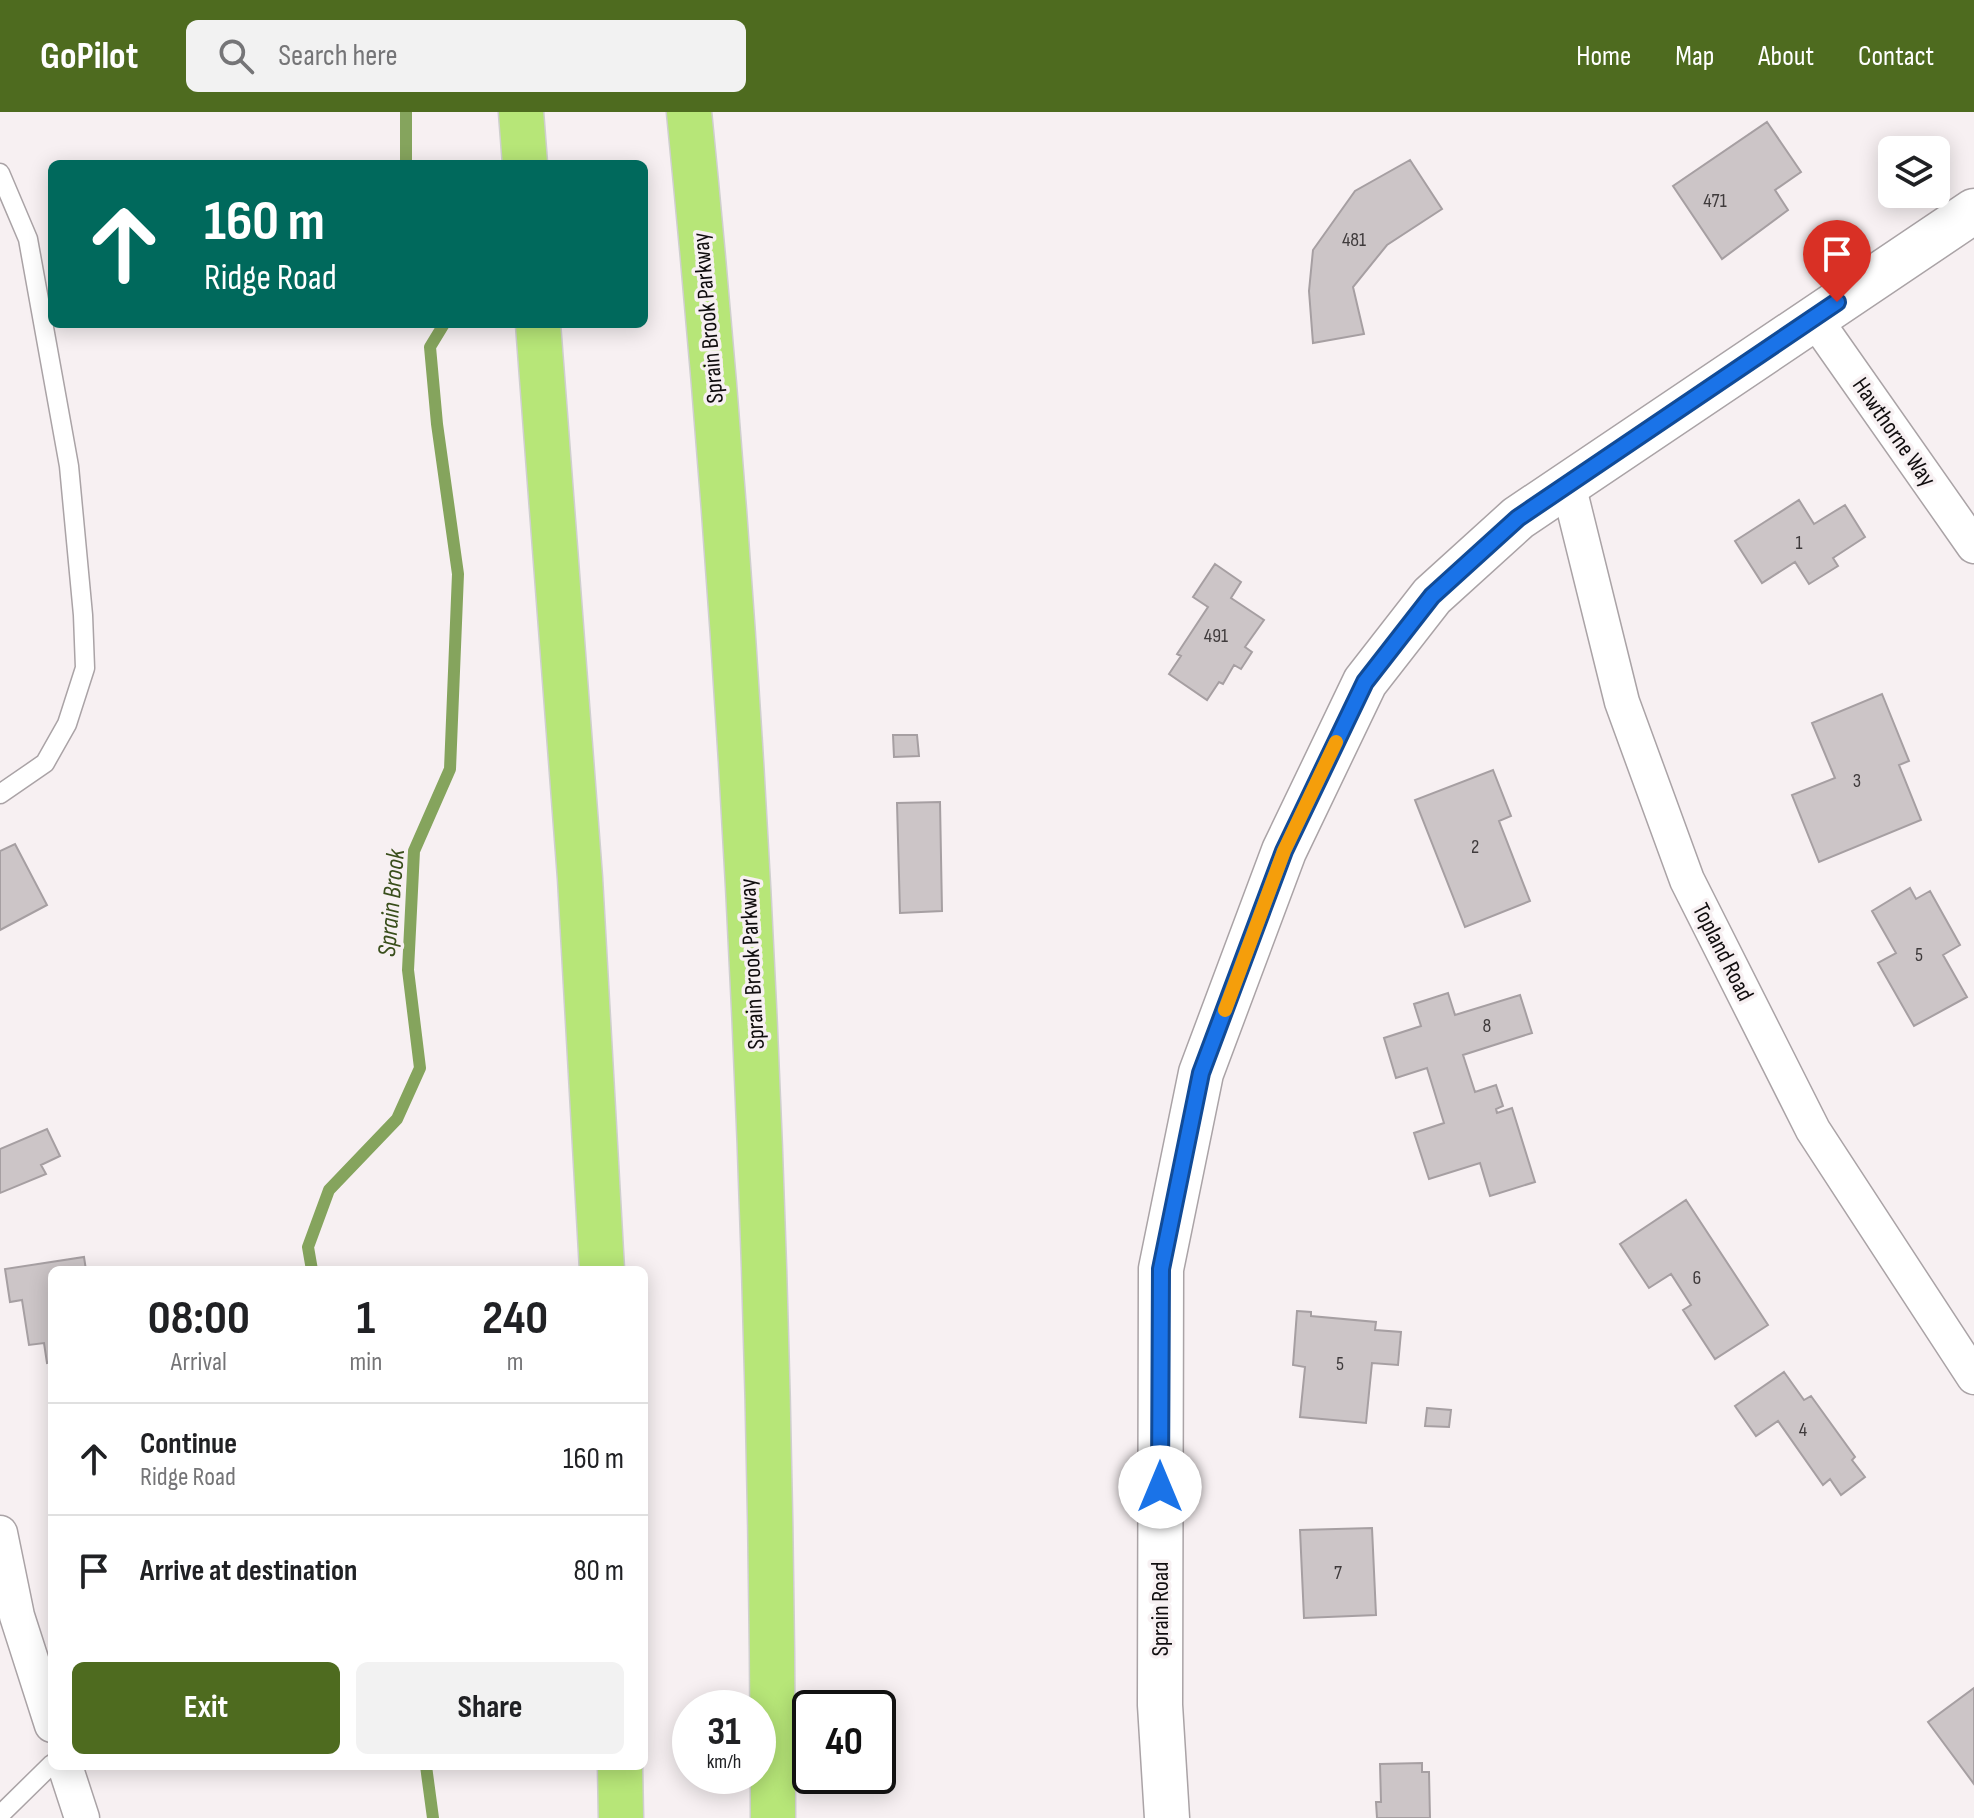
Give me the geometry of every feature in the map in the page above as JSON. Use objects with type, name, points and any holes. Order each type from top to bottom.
[{"type":"highway","points":[[521,112],[525,160]]},
{"type":"highway","name":"Sprain Brook Parkway","points":[[689,112],[722,495],[752,944],[768,1390],[773,1818]]},
{"type":"highway","points":[[538,328],[577,833],[602,1266]]},
{"type":"highway","points":[[620,1770],[621,1818]]},
{"type":"street","name":"Sprain Road","points":[[1167,1818],[1160,1705],[1161,1269],[1201,1073],[1284,851],[1365,682],[1432,596],[1518,518],[1974,211]]},
{"type":"street","name":"Hawthorne Way","points":[[1814,318],[1974,546]]},
{"type":"street","name":"Topland Road","points":[[1568,484],[1622,702],[1687,880],[1813,1130],[1974,1377]]},
{"type":"street","points":[[0,1533],[17,1616],[48,1713]]},
{"type":"street","points":[[66,1770],[82,1818]]},
{"type":"lane","points":[[0,173],[28,239],[69,466],[85,668],[67,724],[45,763],[0,794]]},
{"type":"lane","points":[[0,1815],[48,1768]]},
{"type":"building","points":[[1767,122],[1801,172],[1775,190],[1788,210],[1722,259],[1673,186]]},
{"type":"building","points":[[1410,160],[1442,209],[1387,245],[1353,287],[1364,334],[1313,343],[1309,291],[1313,250],[1355,191]]},
{"type":"building","points":[[1799,500],[1814,524],[1845,505],[1865,537],[1833,558],[1838,566],[1809,584],[1795,562],[1762,583],[1735,541]]},
{"type":"building","points":[[1215,564],[1241,582],[1231,598],[1264,620],[1245,647],[1252,652],[1241,669],[1234,665],[1223,684],[1219,682],[1207,700],[1169,674],[1181,656],[1177,654],[1208,607],[1193,597]]},
{"type":"building","points":[[1882,694],[1909,761],[1899,765],[1921,820],[1819,862],[1792,795],[1835,778],[1812,723]]},
{"type":"building","points":[[893,735],[917,735],[919,756],[894,757]]},
{"type":"building","points":[[1493,770],[1511,816],[1499,821],[1530,901],[1465,927],[1415,800]]},
{"type":"building","points":[[940,802],[942,911],[900,913],[897,803]]},
{"type":"building","points":[[15,844],[47,905],[0,930],[0,851]]},
{"type":"building","points":[[1910,888],[1916,899],[1930,891],[1960,945],[1943,955],[1967,997],[1914,1026],[1878,963],[1896,953],[1872,911]]},
{"type":"building","points":[[1448,993],[1455,1015],[1520,995],[1532,1033],[1463,1055],[1475,1092],[1496,1085],[1503,1106],[1496,1109],[1497,1113],[1512,1108],[1535,1182],[1490,1196],[1480,1163],[1429,1179],[1414,1133],[1444,1123],[1427,1068],[1396,1078],[1384,1038],[1421,1026],[1414,1004]]},
{"type":"building","points":[[47,1129],[60,1156],[41,1165],[46,1174],[0,1193],[0,1149]]},
{"type":"building","points":[[1686,1200],[1768,1325],[1715,1359],[1683,1310],[1691,1305],[1671,1274],[1649,1288],[1620,1244]]},
{"type":"building","points":[[84,1257],[85,1266],[48,1266],[48,1363],[44,1343],[29,1345],[22,1300],[10,1302],[5,1269]]},
{"type":"building","points":[[1297,1311],[1311,1312],[1311,1316],[1376,1322],[1375,1330],[1401,1332],[1398,1365],[1372,1363],[1366,1423],[1300,1417],[1305,1367],[1293,1365]]},
{"type":"building","points":[[1784,1372],[1804,1400],[1811,1396],[1855,1457],[1852,1460],[1865,1477],[1841,1495],[1830,1479],[1823,1485],[1778,1421],[1756,1436],[1735,1406]]},
{"type":"building","points":[[1427,1408],[1451,1410],[1449,1427],[1425,1426]]},
{"type":"building","points":[[1372,1528],[1376,1615],[1304,1618],[1300,1530]]},
{"type":"building","points":[[1974,1688],[1974,1784],[1928,1722]]},
{"type":"building","points":[[1422,1763],[1422,1772],[1429,1772],[1430,1818],[1377,1818],[1376,1802],[1381,1802],[1380,1764]]},
{"type":"waterway","name":"Sprain Brook","points":[[406,112],[406,160]]},
{"type":"waterway","name":"Sprain Brook","points":[[311,1266],[308,1247],[329,1190],[397,1119],[420,1068],[408,970],[414,851],[450,769],[458,574],[437,424],[430,347],[442,328]]},
{"type":"waterway","name":"Sprain Brook","points":[[427,1770],[433,1818]]},
{"type":"slow traffic","points":[[1225,1010],[1284,851],[1336,742]]},
{"type":"route","points":[[1160,1487],[1161,1269],[1201,1073],[1284,851],[1365,682],[1432,596],[1518,518],[1837,302]]}]
